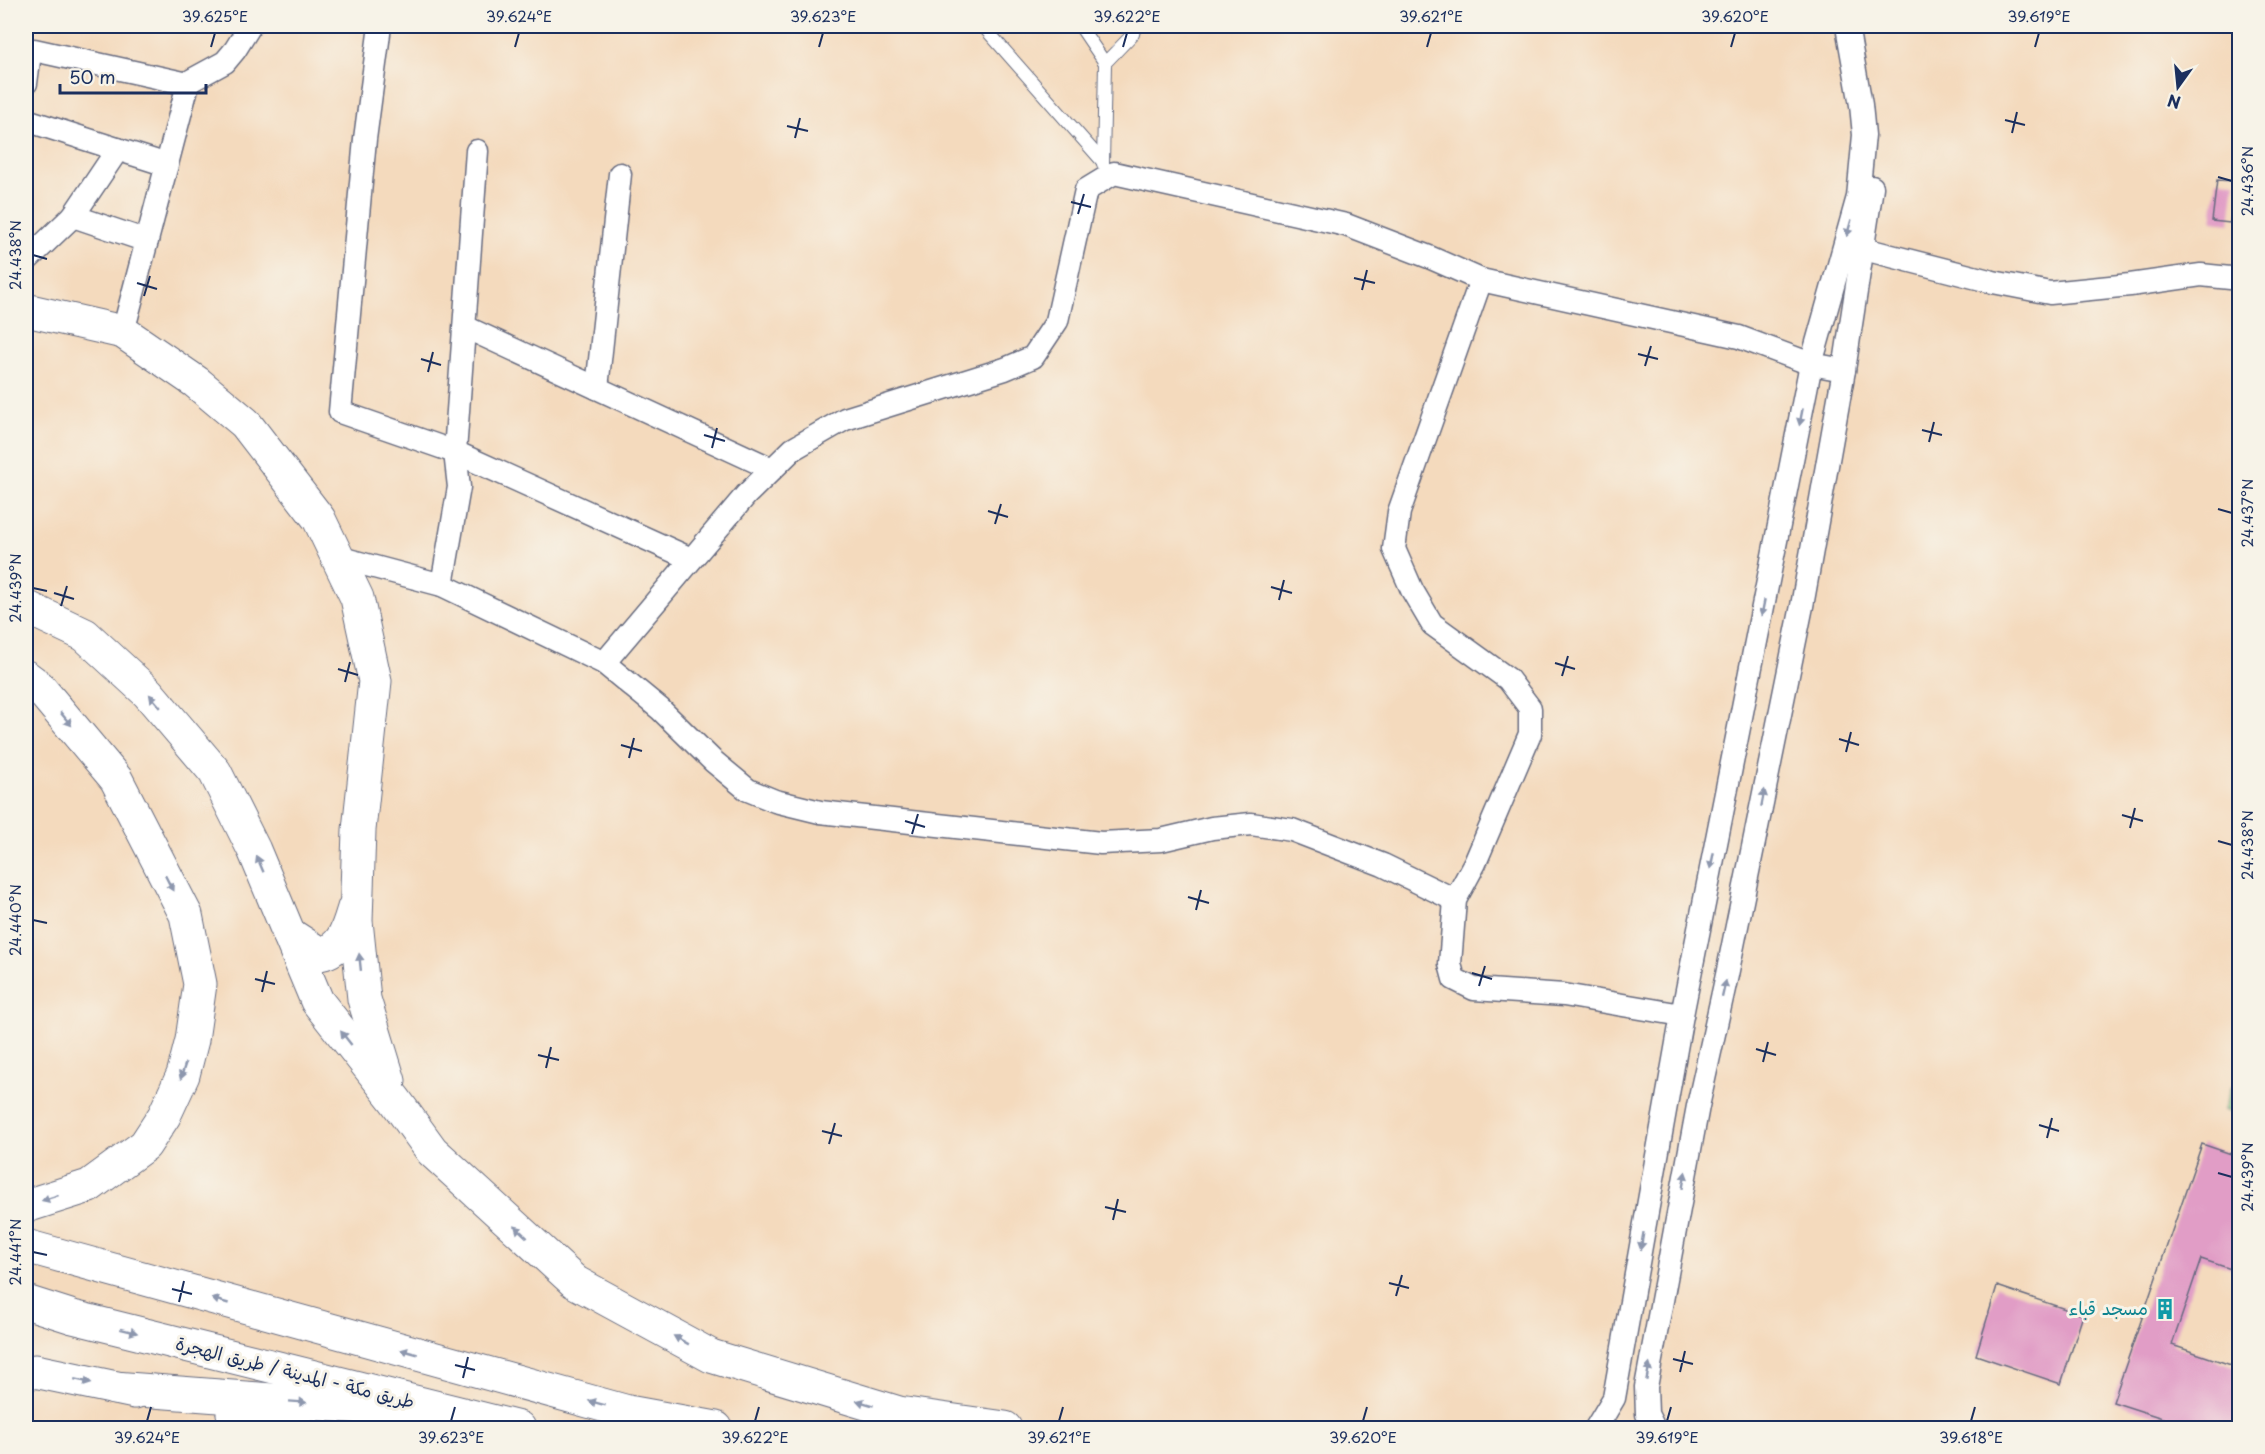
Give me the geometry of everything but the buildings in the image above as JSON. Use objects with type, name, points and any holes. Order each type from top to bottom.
[{"type":"main road","points":[[26,310],[123,332],[196,382],[245,423],[319,519],[338,557],[357,598],[375,681],[359,830],[356,909],[364,999],[395,1100]]},
{"type":"main road","points":[[26,607],[85,635],[148,693],[215,772],[254,850],[317,1001],[432,1151],[575,1282],[711,1356],[899,1413],[1005,1428]]},
{"type":"main road","points":[[26,677],[38,686],[116,779],[186,915],[200,984],[192,1040],[183,1075],[164,1116],[145,1145],[89,1186],[26,1206]]},
{"type":"main road","points":[[289,934],[320,954],[330,952],[346,934],[356,909]]},
{"type":"main road","points":[[26,1246],[617,1409],[716,1428]]},
{"type":"main road","name":"طريق مكة - المدينة / طريق الهجرة","points":[[26,1302],[73,1317],[519,1428]]},
{"type":"main road","points":[[26,1374],[35,1371],[297,1428]]},
{"type":"main road","points":[[114,1388],[464,1415]]},
{"type":"street","points":[[123,332],[188,84],[225,62],[250,26]]},
{"type":"street","points":[[380,26],[365,139],[340,412],[455,452],[691,559]]},
{"type":"street","points":[[1596,1428],[1614,1398],[1682,1015],[1811,364],[1858,197],[1864,135],[1847,26]]},
{"type":"street","points":[[1654,1428],[1647,1414],[1646,1387],[1698,1106],[1802,606],[1871,203],[1877,136],[1874,100],[1861,26]]},
{"type":"street","points":[[26,83],[30,53],[34,51],[188,84]]},
{"type":"street","points":[[26,120],[167,165]]},
{"type":"street","points":[[26,261],[73,216],[118,150]]},
{"type":"street","points":[[442,585],[459,487],[455,452],[477,151]]},
{"type":"street","points":[[604,663],[746,495],[793,448],[845,419],[1005,369],[1033,357],[1057,321],[1086,190],[1103,171],[1347,225],[1481,280],[1739,337],[1811,364],[1844,370]]},
{"type":"street","points":[[597,388],[620,174]]},
{"type":"street","points":[[73,216],[147,241]]},
{"type":"street","points":[[1864,249],[1993,282],[2050,292],[2130,285],[2201,275],[2240,279]]},
{"type":"street","points":[[1481,280],[1399,512],[1394,549],[1412,590],[1432,624],[1508,679],[1530,708],[1530,734],[1475,863],[1455,900],[1450,964],[1454,979],[1474,989],[1564,995],[1682,1015]]},
{"type":"street","points":[[465,327],[772,469]]},
{"type":"street","points":[[338,557],[442,585],[604,663],[660,709],[712,761],[748,790],[775,801],[820,812],[1101,843],[1161,840],[1212,828],[1251,824],[1282,828],[1383,865],[1455,900]]},
{"type":"street","points":[[1739,724],[1776,733]]},
{"type":"street","points":[[1667,1100],[1698,1106]]},
{"type":"lane","points":[[982,26],[1103,171]]},
{"type":"lane","points":[[1080,26],[1105,63],[1103,171]]},
{"type":"lane","points":[[1105,63],[1133,34],[1135,26]]},
{"type":"green space","points":[[2232,1086],[2239,1089],[2239,1115],[2224,1110]]},
{"type":"place","name":"مسجد قباء","points":[[2165,1309]]}]
